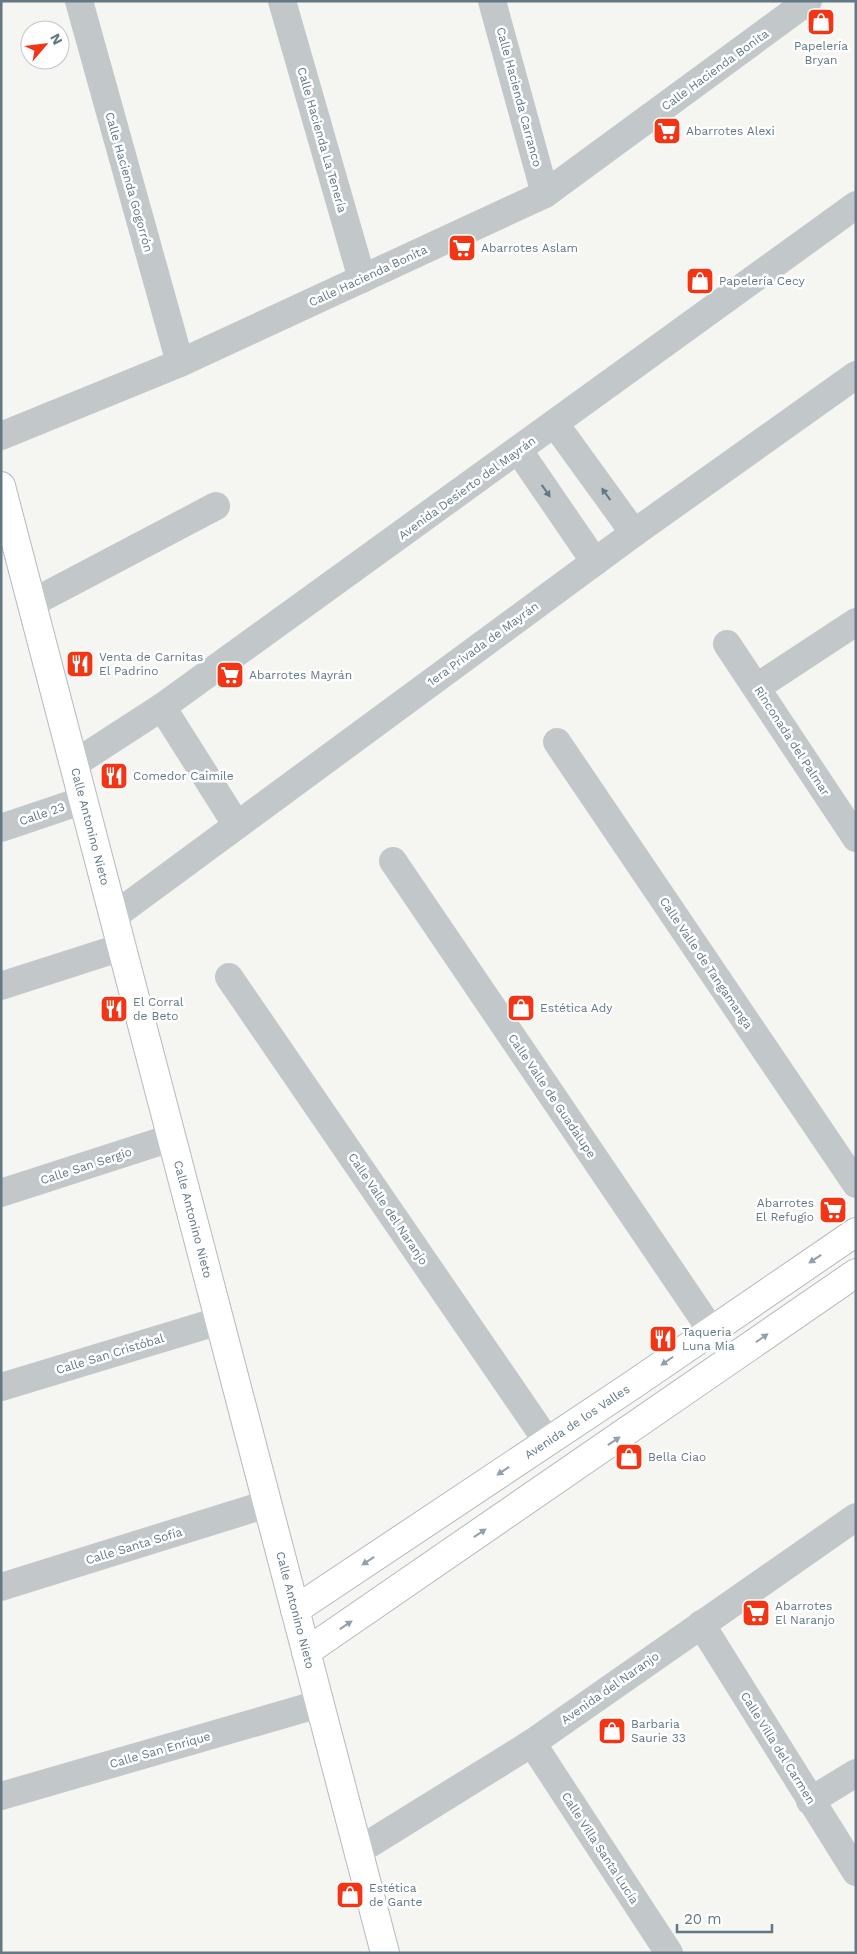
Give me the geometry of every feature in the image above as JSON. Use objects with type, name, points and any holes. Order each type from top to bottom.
[{"type":"main road","name":"Calle Antonino Nieto","points":[[1,486],[384,1953]]},
{"type":"main road","name":"Avenida de los Valles","points":[[295,1610],[631,1386],[856,1232]]},
{"type":"main road","points":[[306,1652],[652,1415],[856,1272]]},
{"type":"main road","points":[[631,1386],[652,1415]]},
{"type":"street","name":"Calle Hacienda Gogorrón","points":[[79,1],[180,362]]},
{"type":"street","name":"Calle Hacienda La Tenería","points":[[282,1],[362,279]]},
{"type":"street","name":"Calle Hacienda Carranco","points":[[492,1],[545,194]]},
{"type":"street","name":"Calle Hacienda Bonita","points":[[1,436],[180,362],[545,194],[808,1]]},
{"type":"street","name":"Avenida Desierto del Mayrán","points":[[74,764],[162,707],[856,206]]},
{"type":"street","name":"1era Privada de Mayrán","points":[[114,916],[236,824],[634,533],[856,376]]},
{"type":"street","points":[[555,424],[634,533]]},
{"type":"street","points":[[519,451],[595,562]]},
{"type":"street","points":[[32,603],[216,506]]},
{"type":"street","points":[[757,687],[856,622]]},
{"type":"street","name":"Rinconada del Palmar","points":[[727,644],[856,838]]},
{"type":"street","points":[[162,707],[236,824]]},
{"type":"street","name":"Calle Valle de Tangamanga","points":[[557,742],[856,1184]]},
{"type":"street","name":"Calle 23","points":[[1,828],[84,800]]},
{"type":"street","name":"Calle Valle de Guadalupe","points":[[393,861],[711,1330]]},
{"type":"street","points":[[2,982],[122,948]]},
{"type":"street","name":"Calle Valle del Naranjo","points":[[229,977],[547,1441]]},
{"type":"street","name":"Calle San Sergio","points":[[1,1194],[172,1138]]},
{"type":"street","name":"Calle San Cristóbal","points":[[1,1387],[220,1320]]},
{"type":"street","name":"Calle Santa Sofía","points":[[1,1587],[267,1504]]},
{"type":"street","name":"Avenida del Naranjo","points":[[358,1851],[532,1743],[856,1517]]},
{"type":"street","name":"Calle Villa del Carmen","points":[[701,1624],[856,1872]]},
{"type":"street","name":"Calle San Enrique","points":[[1,1796],[320,1704]]},
{"type":"street","name":"Calle Villa Santa Lucía","points":[[532,1743],[669,1953]]},
{"type":"street","points":[[810,1801],[856,1772]]},
{"type":"place","name":"Papelería Bryan","points":[[821,22]]},
{"type":"place","name":"Abarrotes Alexi","points":[[667,131]]},
{"type":"place","name":"Abarrotes Aslam","points":[[462,248]]},
{"type":"place","name":"Papelería Cecy","points":[[700,281]]},
{"type":"place","name":"Venta de Carnitas El Padrino","points":[[80,664]]},
{"type":"place","name":"Abarrotes Mayrán","points":[[230,675]]},
{"type":"place","name":"Comedor Caimile","points":[[114,776]]},
{"type":"place","name":"Estética Ady","points":[[521,1008]]},
{"type":"place","name":"El Corral de Beto","points":[[114,1009]]},
{"type":"place","name":"Abarrotes El Refugio","points":[[833,1210]]},
{"type":"place","name":"Taqueria Luna Mia","points":[[663,1339]]},
{"type":"place","name":"Bella Ciao","points":[[629,1457]]},
{"type":"place","name":"Abarrotes El Naranjo","points":[[756,1613]]},
{"type":"place","name":"Barbaria Saurie 33","points":[[612,1731]]},
{"type":"place","name":"Estética de Gante","points":[[350,1895]]}]
